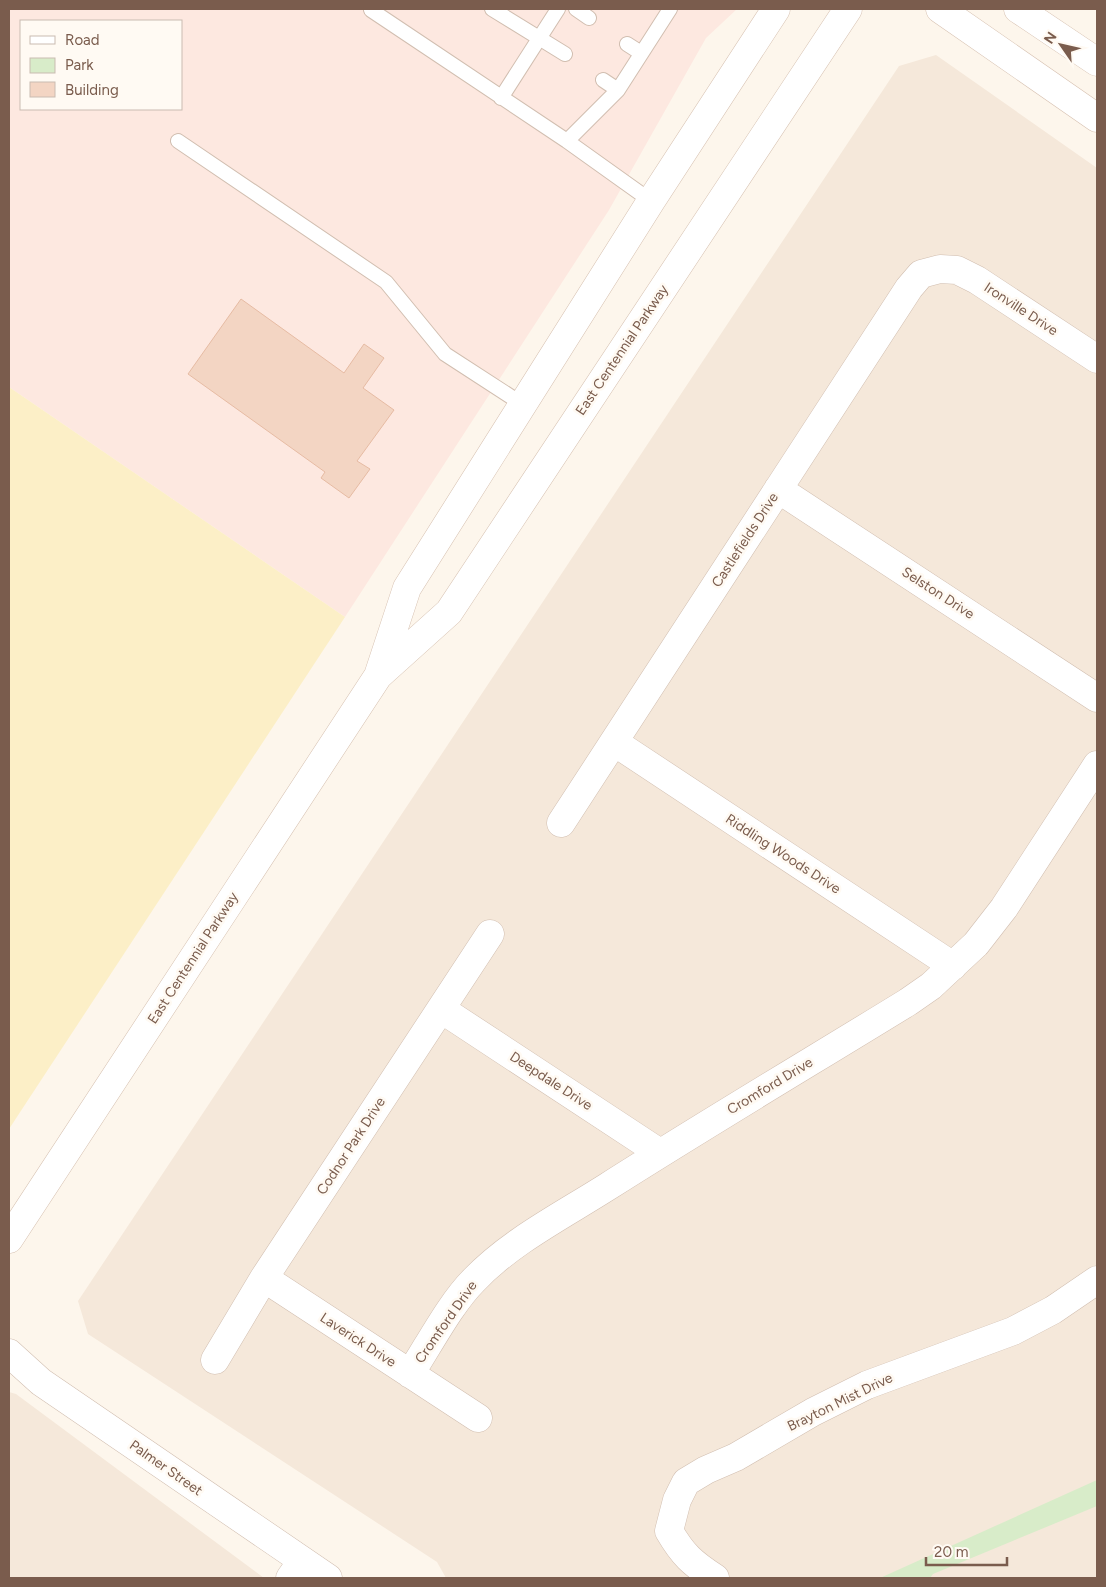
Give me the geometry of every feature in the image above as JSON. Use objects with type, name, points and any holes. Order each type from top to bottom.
[{"type":"street","name":"East Centennial Parkway","points":[[378,676],[407,588],[650,201],[776,9]]},
{"type":"street","name":"East Centennial Parkway","points":[[9,1239],[378,676],[449,612],[848,9]]},
{"type":"street","points":[[940,9],[1097,118]]},
{"type":"street","points":[[1018,9],[1097,62]]},
{"type":"street","name":"Ironville Drive","points":[[940,269],[957,270],[977,280],[1097,359]]},
{"type":"street","name":"Castlefields Drive","points":[[561,823],[909,288],[922,274],[940,269]]},
{"type":"street","name":"Selston Drive","points":[[778,489],[1097,698]]},
{"type":"street","name":"Riddling Woods Drive","points":[[614,742],[953,966]]},
{"type":"street","name":"Cromford Drive","points":[[410,1374],[457,1301],[473,1281],[492,1263],[521,1242],[660,1153],[908,1002],[931,986],[976,944],[1004,908],[1097,765]]},
{"type":"street","name":"Codnor Park Drive","points":[[215,1360],[264,1278],[490,934]]},
{"type":"street","name":"Deepdale Drive","points":[[441,1009],[660,1153]]},
{"type":"street","name":"Laverick Drive","points":[[264,1278],[478,1418]]},
{"type":"street","name":"Brayton Mist Drive","points":[[715,1578],[694,1564],[680,1550],[669,1531],[677,1500],[686,1482],[706,1470],[736,1457],[813,1412],[867,1385],[1013,1331],[1053,1310],[1097,1280]]},
{"type":"street","name":"Palmer Street","points":[[9,1353],[41,1382],[296,1570],[328,1578]]},
{"type":"lane","points":[[492,9],[565,54]]},
{"type":"lane","points":[[501,98],[558,9]]},
{"type":"lane","points":[[576,9],[589,18]]},
{"type":"lane","points":[[371,10],[567,141],[650,201]]},
{"type":"lane","points":[[567,141],[618,90],[665,10]]},
{"type":"lane","points":[[627,44],[641,53]]},
{"type":"lane","points":[[602,80],[618,90]]},
{"type":"lane","points":[[178,140],[386,282],[445,354],[522,404]]},
{"type":"shaded area","points":[[9,9],[737,9],[706,38],[609,210],[345,617],[9,387]]},
{"type":"shaded area","points":[[936,55],[1097,168],[1097,1578],[446,1578],[437,1562],[88,1334],[78,1301],[899,66]]},
{"type":"shaded area","points":[[9,1392],[16,1394],[264,1578],[9,1578]]},
{"type":"green space","points":[[1097,1480],[1097,1506],[933,1574],[930,1578],[880,1578]]},
{"type":"sand","points":[[9,387],[345,617],[9,1129]]},
{"type":"building","points":[[241,299],[344,373],[364,344],[384,358],[363,388],[394,410],[357,461],[370,469],[349,498],[321,478],[325,472],[188,374]]}]
